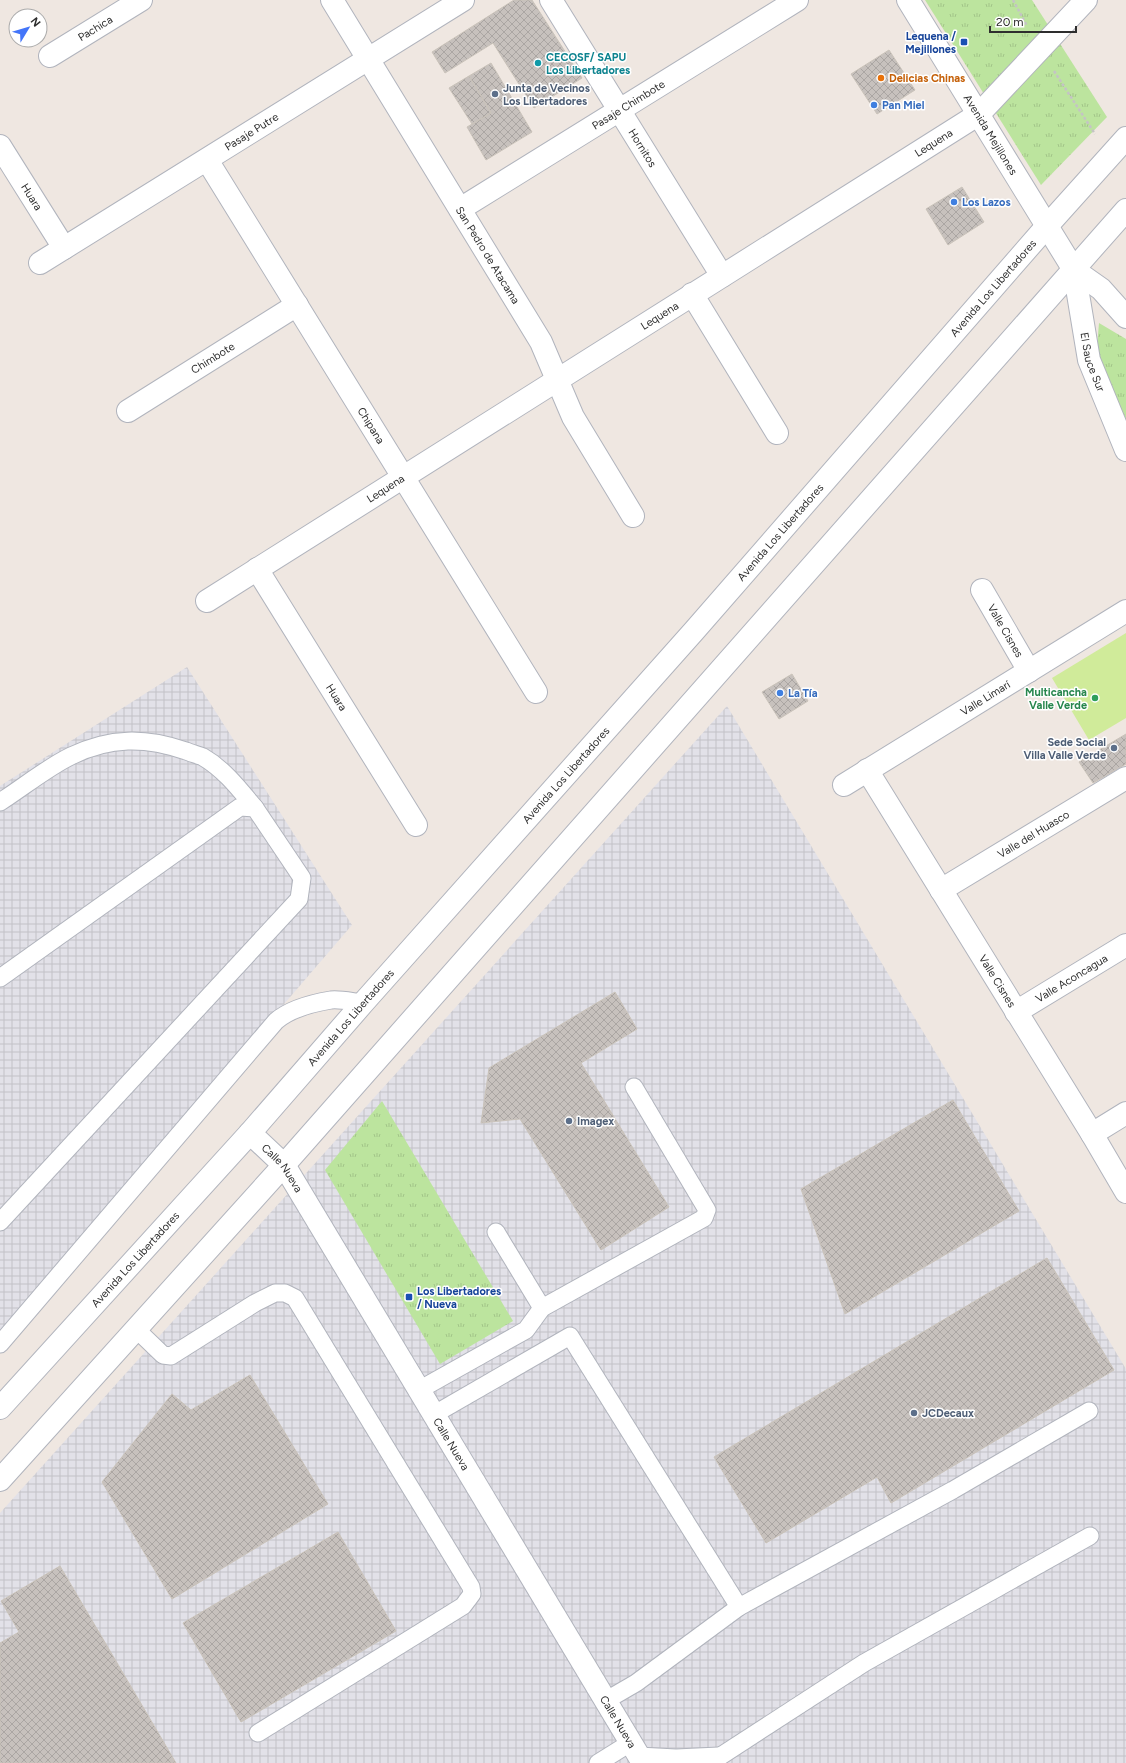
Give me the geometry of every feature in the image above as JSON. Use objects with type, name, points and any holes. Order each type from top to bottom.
[{"type":"street","name":"Pachica","points":[[50,56],[141,0]]},
{"type":"street","name":"San Pedro de Atacama","points":[[332,0],[541,342],[573,418],[633,516]]},
{"type":"street","name":"Pasaje Putre","points":[[40,263],[464,0]]},
{"type":"street","name":"Hornitos","points":[[552,0],[722,276]]},
{"type":"street","name":"Pasaje Chimbote","points":[[460,209],[797,0]]},
{"type":"street","name":"Avenida Mejillones","points":[[908,0],[1074,270]]},
{"type":"street","name":"Lequena","points":[[207,601],[978,114],[1086,0]]},
{"type":"street","name":"Avenida Los Libertadores","points":[[0,1408],[250,1133],[363,1003],[694,631],[1047,226],[1126,138]]},
{"type":"street","name":"Huara","points":[[0,146],[64,248]]},
{"type":"street","name":"Chipana","points":[[207,160],[536,692]]},
{"type":"street","points":[[0,1480],[284,1165],[1020,328],[1125,216]]},
{"type":"street","points":[[1074,270],[1101,289],[1126,317]]},
{"type":"street","name":"El Sauce Sur","points":[[1074,270],[1089,360],[1126,450]]},
{"type":"street","points":[[692,294],[777,433]]},
{"type":"street","name":"Chimbote","points":[[128,411],[297,305]]},
{"type":"street","name":"Huara","points":[[257,570],[416,825]]},
{"type":"street","name":"Valle Cisnes","points":[[982,590],[1029,671]]},
{"type":"street","name":"Valle Limarí","points":[[844,785],[1126,611]]},
{"type":"street","name":"Valle Cisnes","points":[[867,770],[1092,1134],[1126,1192]]},
{"type":"street","name":"Valle del Huasco","points":[[941,890],[1126,778]]},
{"type":"street","name":"Valle Aconcagua","points":[[1016,1012],[1126,945]]},
{"type":"street","points":[[1092,1134],[1126,1113]]},
{"type":"street","name":"Calle Nueva","points":[[250,1133],[284,1165],[637,1754]]},
{"type":"lane","points":[[0,802],[75,754],[108,743],[138,740],[173,747],[203,757],[220,770],[255,808],[302,878],[299,898],[0,1222]]},
{"type":"lane","points":[[0,978],[240,807],[255,808]]},
{"type":"lane","points":[[0,1344],[283,1014],[332,1000],[363,1003]]},
{"type":"lane","points":[[419,1390],[526,1330],[542,1308],[704,1218],[707,1210],[634,1087]]},
{"type":"lane","points":[[496,1232],[542,1308]]},
{"type":"lane","points":[[136,1329],[163,1355],[171,1356],[255,1303],[275,1293],[285,1293],[295,1298],[471,1587],[472,1594],[463,1606],[258,1733]]},
{"type":"lane","points":[[433,1415],[570,1336],[739,1607]]},
{"type":"lane","points":[[605,1701],[636,1683],[739,1607],[952,1490],[1089,1411]]},
{"type":"lane","points":[[598,1763],[637,1754],[714,1759],[792,1711],[864,1663],[1090,1536]]},
{"type":"path","points":[[1040,49],[1109,157]]},
{"type":"shaded area","points":[[187,667],[352,925],[0,1335],[0,786]]},
{"type":"shaded area","points":[[727,706],[1126,1369],[1126,1763],[0,1763],[0,1513]]},
{"type":"green space","points":[[925,0],[1032,0],[1107,117],[1041,185]]},
{"type":"green space","points":[[1099,323],[1126,339],[1126,431],[1096,359]]},
{"type":"green space","name":"Multicancha Valle Verde","points":[[1126,633],[1126,718],[1089,740],[1052,678]]},
{"type":"green space","points":[[382,1101],[513,1321],[440,1364],[325,1170]]},
{"type":"building","name":"CECOSF/ SAPU Los Libertadores","points":[[514,0],[532,0],[582,78],[534,108],[493,43],[445,73],[432,52]]},
{"type":"building","points":[[889,50],[915,90],[877,114],[851,74]]},
{"type":"building","name":"Junta de Vecinos Los Libertadores","points":[[491,63],[532,132],[486,160],[467,127],[491,113],[469,76]]},
{"type":"building","points":[[469,76],[491,113],[472,124],[449,88]]},
{"type":"building","points":[[962,187],[984,222],[948,245],[926,209]]},
{"type":"building","points":[[792,674],[808,701],[779,719],[762,692]]},
{"type":"building","name":"Sede Social Villa Valle Verde","points":[[1126,734],[1126,764],[1093,783],[1079,762]]},
{"type":"building","name":"Imagex","points":[[615,992],[637,1029],[581,1063],[669,1207],[601,1250],[520,1119],[481,1123],[489,1068]]},
{"type":"building","points":[[953,1100],[1019,1211],[845,1314],[801,1189]]},
{"type":"building","name":"JCDecaux","points":[[1047,1258],[1114,1370],[891,1503],[877,1477],[766,1543],[714,1457]]},
{"type":"building","points":[[250,1375],[328,1504],[172,1599],[102,1482],[172,1394],[191,1410]]},
{"type":"building","points":[[338,1532],[396,1631],[241,1722],[183,1623]]},
{"type":"building","points":[[60,1566],[176,1763],[0,1763],[0,1643],[19,1632],[1,1601]]},
{"type":"place","name":"Lequena / Mejillones","points":[[964,42]]},
{"type":"place","name":"CECOSF/ SAPU Los Libertadores","points":[[538,63]]},
{"type":"place","name":"Delicias Chinas","points":[[881,78]]},
{"type":"place","name":"Junta de Vecinos Los Libertadores","points":[[495,94]]},
{"type":"place","name":"Pan Miel","points":[[874,105]]},
{"type":"place","name":"Los Lazos","points":[[954,202]]},
{"type":"place","name":"La Tía","points":[[780,693]]},
{"type":"place","name":"Multicancha Valle Verde","points":[[1095,698]]},
{"type":"place","name":"Sede Social Villa Valle Verde","points":[[1114,748]]},
{"type":"place","name":"Imagex","points":[[569,1121]]},
{"type":"place","name":"Los Libertadores / Nueva","points":[[409,1297]]},
{"type":"place","name":"JCDecaux","points":[[914,1413]]}]
